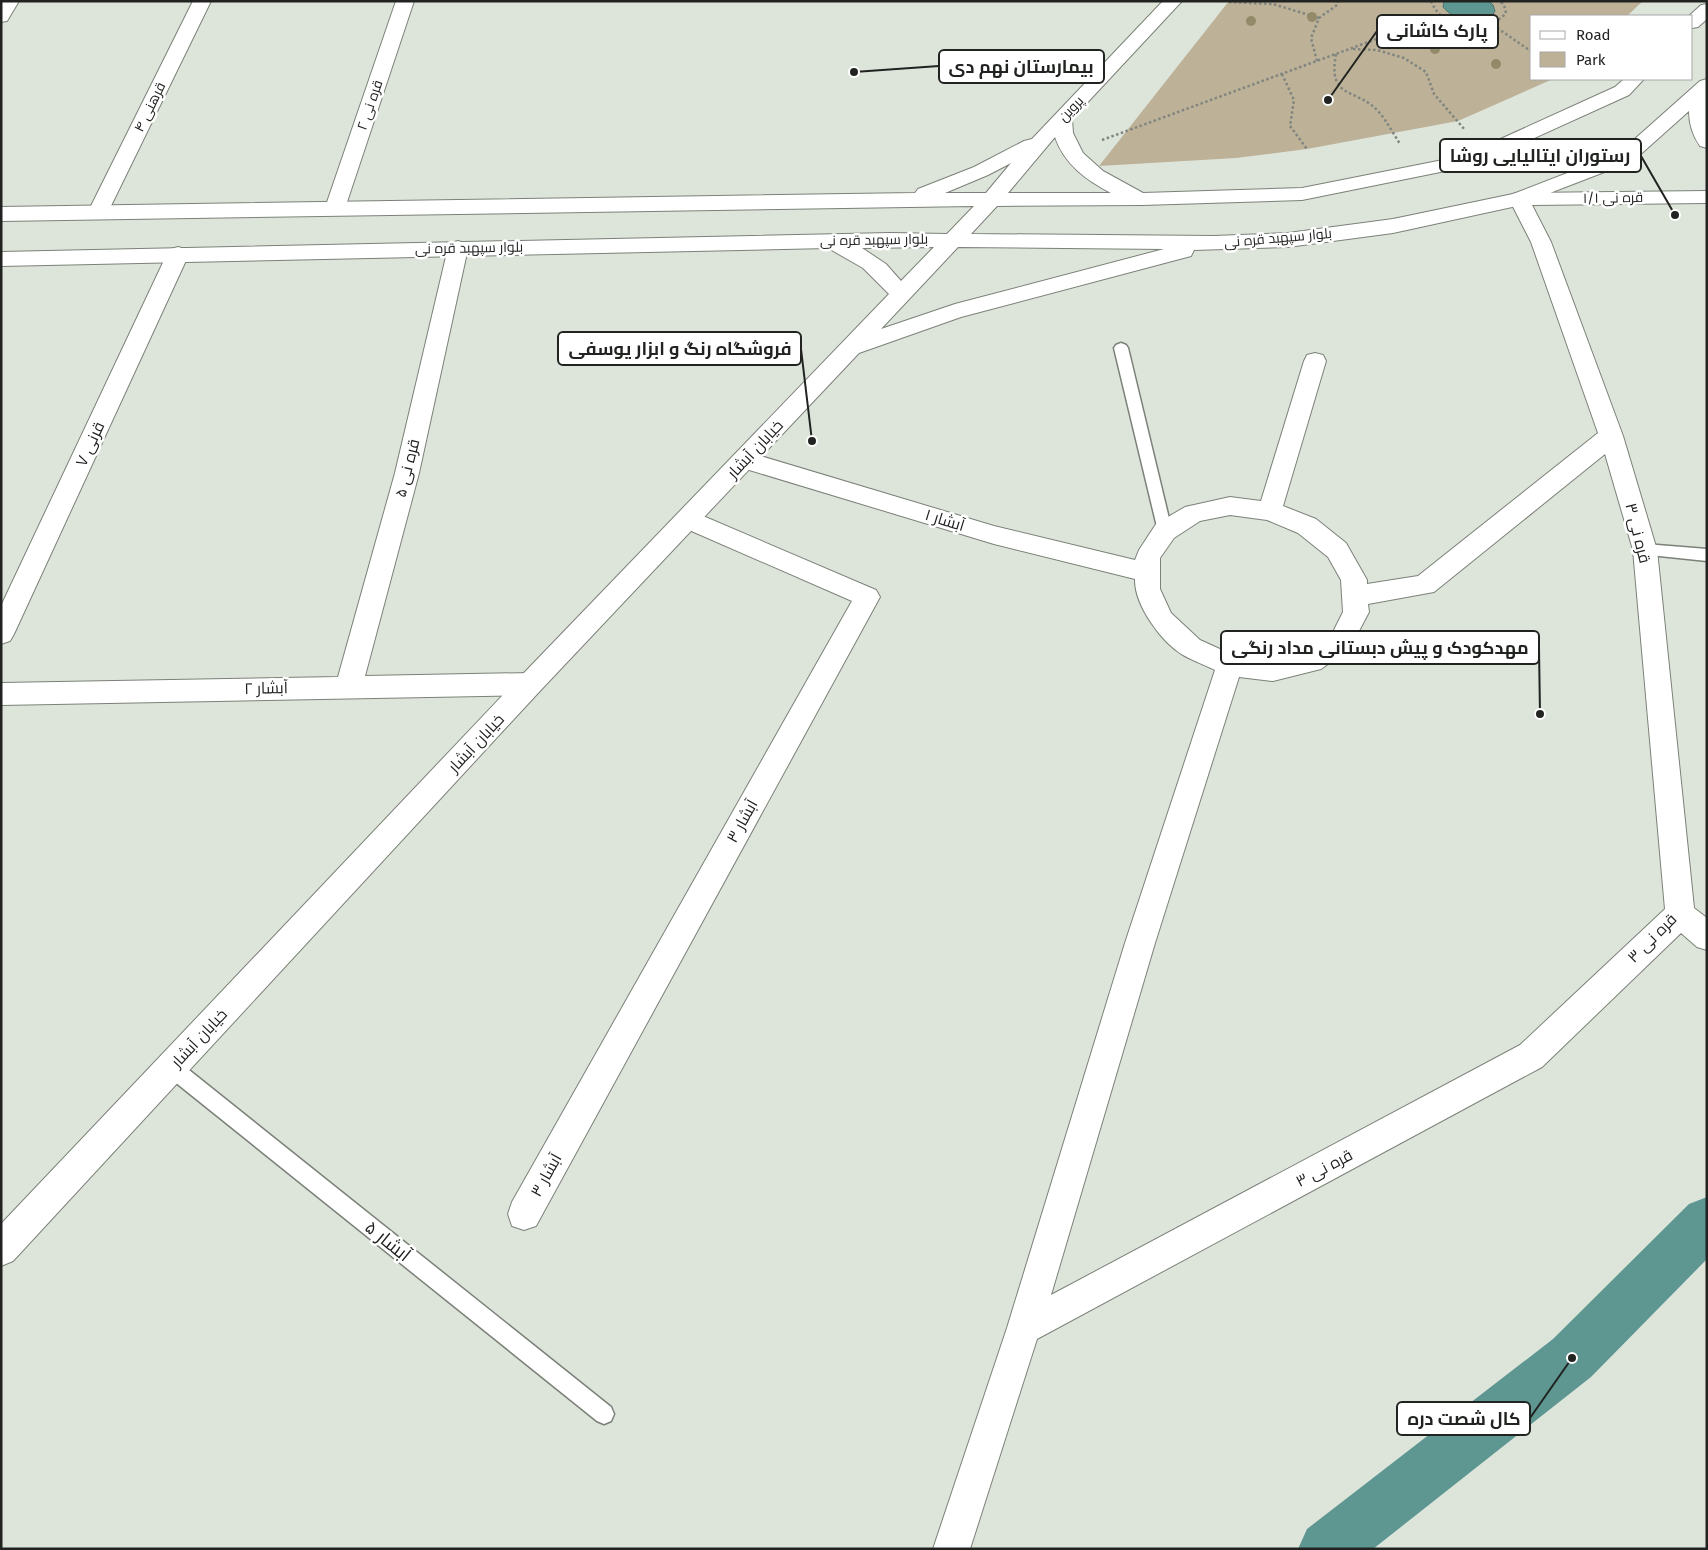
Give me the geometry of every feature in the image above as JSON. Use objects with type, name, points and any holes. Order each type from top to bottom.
[{"type":"street","points":[[1,17],[10,1]]},
{"type":"street","name":"قرهنی ۴","points":[[98,212],[202,1]]},
{"type":"street","name":"قره نی ۲","points":[[335,208],[405,1]]},
{"type":"street","name":"پروین","points":[[954,239],[992,199],[1043,138],[1173,1]]},
{"type":"street","points":[[1693,22],[1707,9]]},
{"type":"street","points":[[1,214],[911,199],[1142,198],[1302,194],[1468,161],[1622,91],[1634,80]]},
{"type":"street","points":[[1704,87],[1697,116],[1700,130],[1707,142]]},
{"type":"street","name":"بلوار سپهبد قره نی","points":[[1,259],[954,239],[1214,243],[1288,240],[1384,228],[1519,199],[1626,156],[1704,87]]},
{"type":"street","points":[[1062,118],[1062,133],[1072,153],[1086,170],[1113,187],[1142,198]]},
{"type":"street","points":[[911,199],[981,171],[1043,138]]},
{"type":"street","name":"قره نی ۱/۱","points":[[1519,199],[1707,197]]},
{"type":"street","name":"قره نی ۳","points":[[1024,1328],[1531,1056],[1680,914],[1645,550],[1611,436],[1540,242],[1519,199]]},
{"type":"street","name":"خیابان آبشار","points":[[1,1249],[530,684],[954,239]]},
{"type":"street","points":[[829,241],[860,254],[884,273],[901,295]]},
{"type":"street","points":[[852,347],[954,311],[1121,269],[1214,243]]},
{"type":"street","name":"قره نی ۵","points":[[349,686],[407,473],[458,248]]},
{"type":"street","name":"قرنی ۷","points":[[1,634],[178,254]]},
{"type":"street","points":[[1270,511],[1315,361]]},
{"type":"street","points":[[1355,596],[1425,585],[1611,436]]},
{"type":"street","name":"آبشار ۱","points":[[744,460],[994,535],[1148,573]]},
{"type":"street","points":[[1230,506],[1270,511],[1307,526],[1337,550],[1354,580],[1356,612],[1341,641],[1312,661],[1273,670],[1230,665],[1191,647],[1162,620],[1147,588],[1148,557],[1165,531],[1194,513],[1230,506]]},
{"type":"street","name":"آبشار ۳","points":[[524,1214],[867,597],[689,519]]},
{"type":"street","points":[[951,1549],[1024,1328],[1140,943],[1230,665]]},
{"type":"street","name":"آبشار ۲","points":[[1,694],[530,684]]},
{"type":"street","points":[[1680,914],[1707,938]]},
{"type":"lane","points":[[1121,348],[1165,531]]},
{"type":"lane","points":[[1645,550],[1707,555]]},
{"type":"lane","name":"َآبشار ۵","points":[[172,1068],[604,1414]]},
{"type":"path","points":[[1317,61],[1311,38],[1319,18],[1337,5],[1338,1]]},
{"type":"path","points":[[1431,1],[1432,8],[1439,16],[1451,23],[1465,27],[1480,28],[1493,25],[1502,20],[1506,13],[1504,5],[1500,1]]},
{"type":"path","points":[[1229,2],[1273,4],[1319,18]]},
{"type":"path","points":[[1072,153],[1118,133],[1439,16]]},
{"type":"path","points":[[1493,25],[1530,51]]},
{"type":"path","points":[[1351,49],[1377,50],[1404,58],[1426,72],[1434,94],[1465,130]]},
{"type":"path","points":[[1336,54],[1334,64],[1336,80],[1340,88],[1377,110],[1400,144]]},
{"type":"path","points":[[1282,74],[1294,100],[1290,126],[1307,149]]},
{"type":"green space","points":[[1229,1],[1643,1],[1628,15],[1530,15],[1530,80],[1551,80],[1458,121],[1307,149],[1236,158],[1099,166]]},
{"type":"water","points":[[1444,1],[1489,1],[1495,11],[1491,17],[1485,20],[1470,21],[1448,12],[1443,7]]},
{"type":"waterway","points":[[1327,1549],[1572,1358],[1707,1222]]},
{"type":"place","name":"بیمارستان نهم دی","points":[[854,72]]},
{"type":"place","name":"پارک کاشانی","points":[[1328,100]]},
{"type":"place","name":"رستوران ایتالیایی روشا","points":[[1675,215]]},
{"type":"place","name":"فروشگاه رنگ و ابزار یوسفی","points":[[812,441]]},
{"type":"place","name":"مهدکودک و پیش دبستانی مداد رنگی","points":[[1540,714]]},
{"type":"place","name":"کال شصت دره","points":[[1572,1358]]}]
